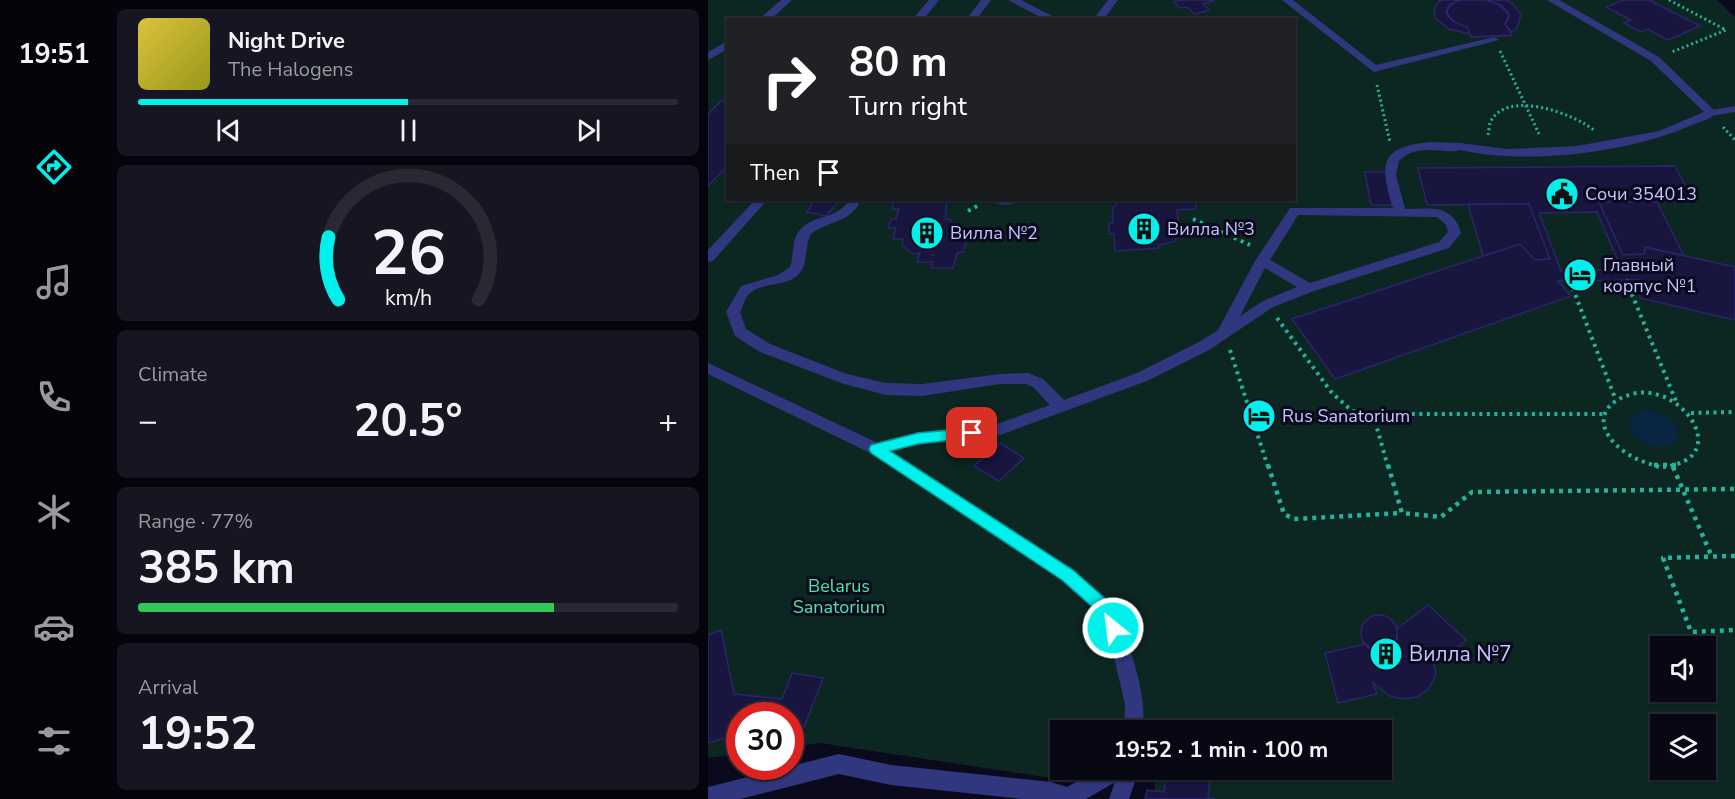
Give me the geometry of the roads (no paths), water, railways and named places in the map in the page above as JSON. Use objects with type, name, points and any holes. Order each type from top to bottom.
[{"type":"street","points":[[765,18],[787,0]]},
{"type":"street","points":[[919,18],[933,0]]},
{"type":"street","points":[[972,18],[986,0]]},
{"type":"street","points":[[1013,0],[1051,18]]},
{"type":"street","points":[[1100,18],[1113,0]]},
{"type":"street","points":[[1287,0],[1374,69],[1494,40]]},
{"type":"street","points":[[1552,0],[1655,59],[1711,113]]},
{"type":"street","points":[[708,57],[726,45]]},
{"type":"street","points":[[1400,212],[1390,170],[1395,156],[1401,152],[1426,146],[1497,151],[1577,150],[1662,134],[1711,113],[1735,109]]},
{"type":"street","points":[[708,258],[760,201]]},
{"type":"street","points":[[854,201],[843,216],[807,229],[802,235],[799,262],[791,274],[758,284],[741,294],[733,312],[740,332],[765,348],[844,379],[885,389],[922,390],[1000,379],[1028,378],[1038,383],[1061,406]]},
{"type":"street","points":[[876,449],[918,438],[995,431],[1142,376],[1204,346],[1268,304],[1309,288],[1444,245],[1455,233],[1452,223],[1440,213],[1294,211],[1264,257],[1224,332]]},
{"type":"street","points":[[1264,257],[1309,288]]},
{"type":"street","points":[[708,368],[876,449],[1067,575],[1105,608],[1121,649],[1135,704],[1134,720]]},
{"type":"street","points":[[708,797],[839,764],[891,775],[1051,792],[1068,798],[1100,780]]},
{"type":"street","points":[[1119,799],[1126,780]]},
{"type":"water","points":[[1642,411],[1659,413],[1672,421],[1678,431],[1676,441],[1666,446],[1656,446],[1638,438],[1630,424],[1633,417]]},
{"type":"place","name":"Сочи 354013","points":[[1562,194]]},
{"type":"place","name":"Вилла №3","points":[[1144,229]]},
{"type":"place","name":"Вилла №2","points":[[927,233]]},
{"type":"place","name":"Главный корпус №1","points":[[1580,275]]},
{"type":"place","name":"Rus Sanatorium","points":[[1259,416]]},
{"type":"place","name":"Вилла №7","points":[[1386,654]]},
{"type":"park label","name":"Belarus Sanatorium","points":[[839,596]]}]
